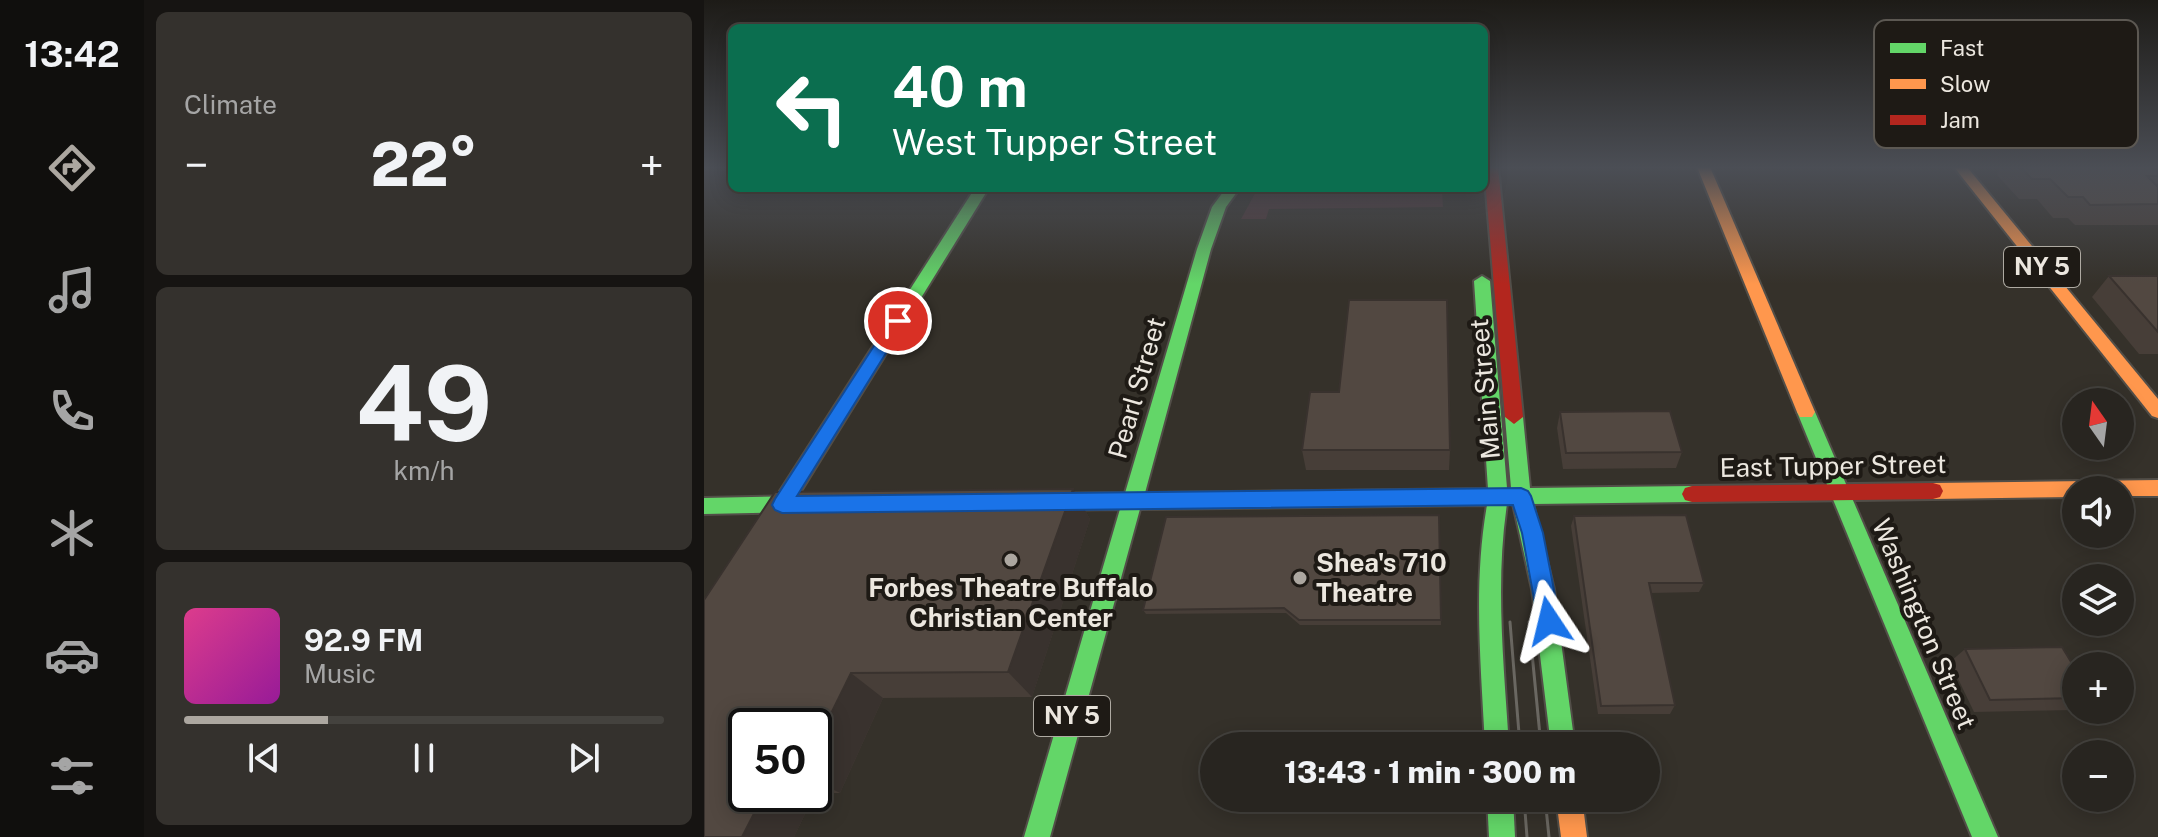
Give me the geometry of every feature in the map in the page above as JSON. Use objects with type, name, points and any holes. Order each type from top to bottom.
[{"type":"main road","points":[[763,534],[971,206]]},
{"type":"main road","name":"Pearl Street","points":[[1037,837],[1204,249],[1220,206]]},
{"type":"main road","points":[[1477,206],[1509,496],[1492,534],[1490,612],[1496,732]]},
{"type":"main road","name":"Main Street","points":[[1493,206],[1509,496],[1533,533],[1549,621],[1561,732]]},
{"type":"main road","name":"Washington Street","points":[[1719,206],[1985,837]]},
{"type":"main road","name":"NY 5","points":[[1992,206],[2158,411]]},
{"type":"main road","name":"East Tupper Street","points":[[1025,502],[2158,488]]},
{"type":"main road","points":[[704,506],[826,504]]},
{"type":"main road","points":[[1501,812],[1502,837]]},
{"type":"main road","points":[[1571,812],[1574,837]]},
{"type":"shaded area","points":[[1248,206],[1443,206],[1269,209],[1266,219],[1241,219]]},
{"type":"building","points":[[2109,276],[2158,276],[2158,332]]},
{"type":"building","points":[[1349,300],[1447,300],[1450,450],[1302,450],[1310,392],[1339,392]]},
{"type":"building","points":[[1670,411],[1682,452],[1566,453],[1560,412]]},
{"type":"building","points":[[1073,489],[1008,672],[851,673],[832,712],[832,708],[728,708],[728,812],[755,812],[742,837],[704,837],[704,600],[775,492]]},
{"type":"building","name":"Shea's 710 Theatre","points":[[1439,515],[1441,620],[1299,620],[1284,608],[1143,610],[1166,517]]},
{"type":"building","points":[[1686,515],[1704,583],[1649,583],[1675,705],[1601,706],[1574,516]]},
{"type":"building","points":[[2062,647],[2065,652],[2062,652],[2062,698],[1990,700],[1965,649]]},
{"type":"tram line","points":[[1510,622],[1519,732]]},
{"type":"tram line","points":[[1529,622],[1540,732]]},
{"type":"tram line","points":[[1525,812],[1527,837]]},
{"type":"tram line","points":[[1546,812],[1549,837]]},
{"type":"traffic: fast","points":[[910,302],[971,206]]},
{"type":"traffic: fast","points":[[1037,837],[1204,249],[1220,206]]},
{"type":"traffic: fast","points":[[1482,281],[1498,496],[1492,534],[1490,612],[1496,732]]},
{"type":"traffic: fast","points":[[1806,412],[1985,837]]},
{"type":"traffic: fast","points":[[1514,417],[1521,496],[1543,589],[1561,732]]},
{"type":"traffic: fast","points":[[1038,502],[1692,494]]},
{"type":"traffic: fast","points":[[704,506],[806,504]]},
{"type":"traffic: fast","points":[[1501,812],[1502,837]]},
{"type":"traffic: slow","points":[[1719,206],[1806,412]]},
{"type":"traffic: slow","points":[[1992,206],[2158,411]]},
{"type":"traffic: slow","points":[[1933,491],[2158,488]]},
{"type":"traffic: slow","points":[[1571,812],[1574,837]]},
{"type":"traffic: jam","points":[[1495,206],[1514,417]]},
{"type":"traffic: jam","points":[[771,522],[910,302]]},
{"type":"traffic: jam","points":[[1692,494],[1933,491]]},
{"type":"place","name":"Forbes Theatre Buffalo Christian Center","points":[[1011,560]]},
{"type":"place","name":"Shea's 710 Theatre","points":[[1300,578]]},
{"type":"route","points":[[898,321],[782,505],[1521,496],[1533,533],[1549,621]]}]
